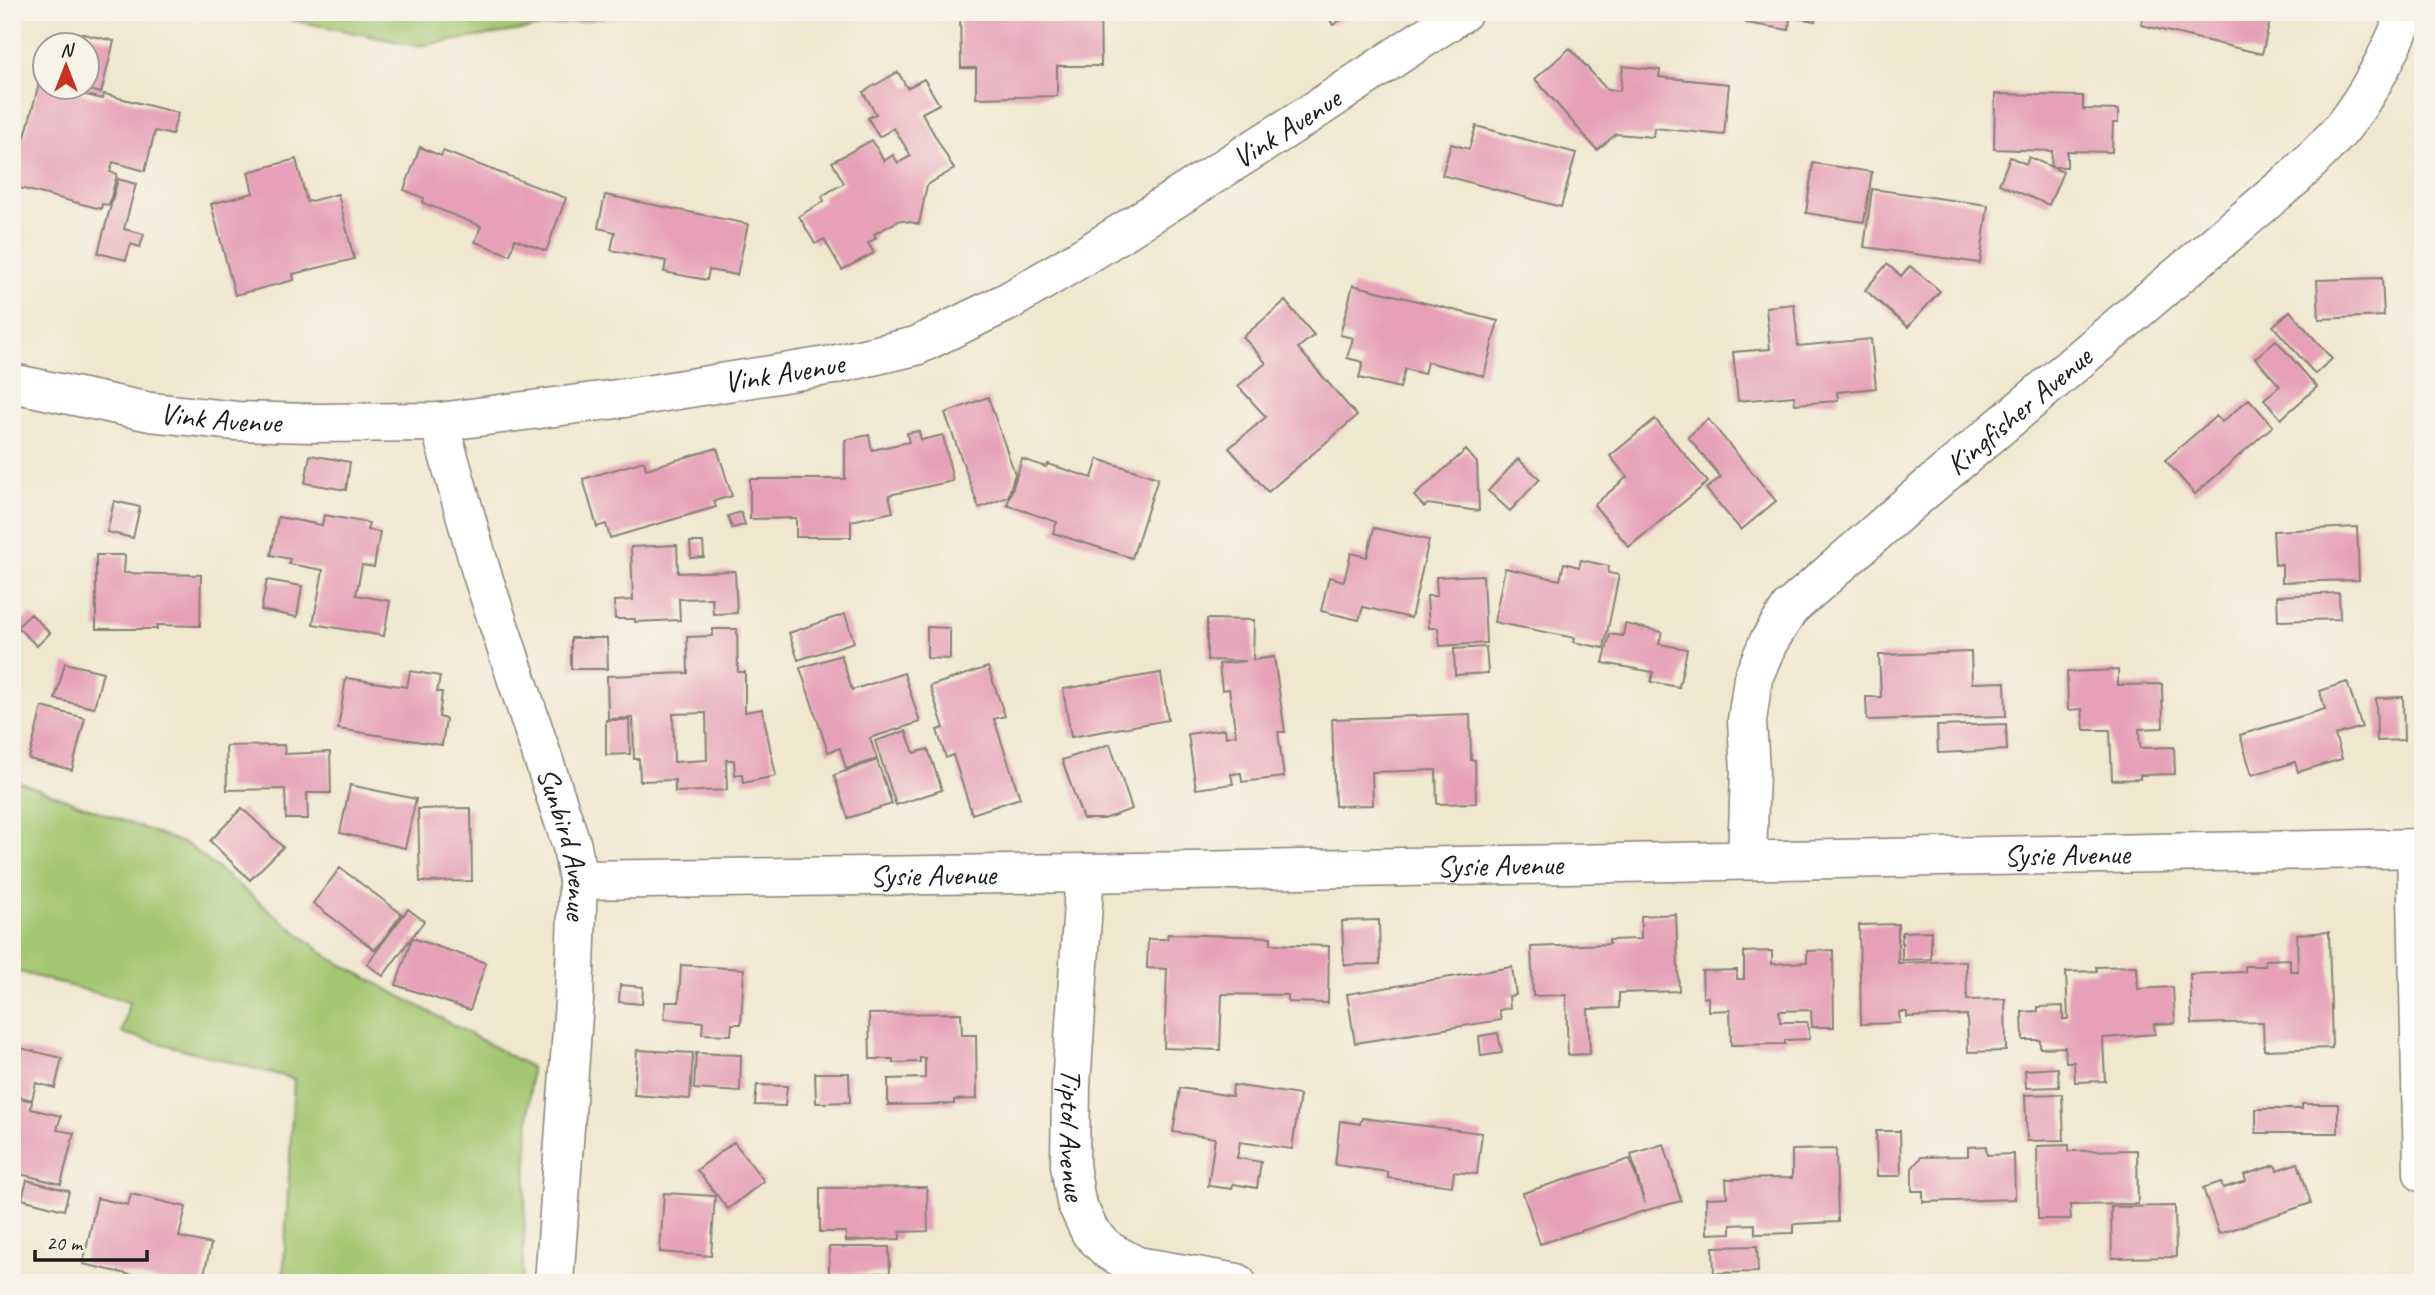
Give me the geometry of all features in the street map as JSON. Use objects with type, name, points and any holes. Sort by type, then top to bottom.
[{"type":"street","name":"Vink Avenue","points":[[12,383],[150,412],[236,421],[439,422],[666,392],[833,365],[916,346],[1009,302],[1091,252],[1311,113],[1463,12]]},
{"type":"street","name":"Kingfisher Avenue","points":[[1747,860],[1750,771],[1748,721],[1753,678],[1768,643],[1790,608],[2296,176],[2341,129],[2366,94],[2387,59],[2407,12]]},
{"type":"street","name":"Sunbird Avenue","points":[[439,422],[481,571],[572,846],[578,880],[574,1001],[554,1283]]},
{"type":"street","name":"Sysie Avenue","points":[[578,880],[2419,848]]},
{"type":"street","points":[[2419,848],[2423,1172]]},
{"type":"street","name":"Tiptol Avenue","points":[[1085,873],[1071,1086],[1070,1165],[1076,1202],[1090,1232],[1108,1251],[1137,1266],[1237,1283]]},
{"type":"green space","points":[[253,12],[639,12],[418,46]]},
{"type":"green space","points":[[12,779],[188,845],[328,957],[531,1067],[522,1283],[283,1283],[294,1079],[122,1033],[129,1002],[12,970]]},
{"type":"building","points":[[960,12],[1100,12],[1101,66],[1057,66],[1057,96],[976,98],[976,68],[961,68]]},
{"type":"building","points":[[1325,12],[1353,12],[1333,25]]},
{"type":"building","points":[[1747,12],[1816,12],[1815,21],[1790,17],[1789,30],[1746,23]]},
{"type":"building","points":[[2144,12],[2272,12],[2262,54],[2141,25]]},
{"type":"building","points":[[102,38],[114,41],[102,89]]},
{"type":"building","points":[[1570,48],[1607,90],[1620,91],[1623,66],[1660,70],[1659,77],[1729,84],[1724,135],[1654,128],[1653,137],[1616,134],[1597,150],[1535,79]]},
{"type":"building","points":[[898,72],[907,88],[924,79],[939,104],[922,113],[954,169],[927,185],[919,224],[900,220],[874,234],[876,238],[868,243],[874,253],[842,270],[824,239],[815,244],[799,216],[824,201],[822,196],[844,183],[832,162],[872,140],[884,161],[893,155],[898,163],[911,156],[894,128],[879,137],[868,118],[876,114],[863,92]]},
{"type":"building","points":[[104,94],[178,113],[172,135],[155,131],[145,171],[113,162],[110,172],[117,174],[109,205],[102,204],[101,209],[12,186],[12,133],[25,137],[34,102],[102,102]]},
{"type":"building","points":[[1995,94],[2083,96],[2083,109],[2118,110],[2118,123],[2113,123],[2112,152],[2067,151],[2067,167],[2051,167],[2052,151],[1994,149]]},
{"type":"building","points":[[1476,126],[1576,153],[1561,207],[1442,175],[1451,144],[1469,149]]},
{"type":"building","points":[[420,147],[441,156],[443,151],[566,198],[546,251],[515,239],[510,255],[475,242],[481,226],[423,203],[424,198],[404,190]]},
{"type":"building","points":[[2010,157],[2026,164],[2029,157],[2063,172],[2049,205],[1999,184]]},
{"type":"building","points":[[296,159],[307,202],[338,194],[354,259],[293,274],[294,280],[235,295],[211,204],[253,193],[248,172]]},
{"type":"building","points":[[1813,163],[1872,172],[1864,222],[1806,213]]},
{"type":"building","points":[[118,179],[136,184],[124,229],[144,234],[140,247],[131,244],[126,260],[98,253]]},
{"type":"building","points":[[1872,189],[1988,205],[1980,263],[1864,247]]},
{"type":"building","points":[[605,195],[748,224],[737,275],[709,270],[707,280],[664,272],[666,261],[611,250],[615,232],[598,228]]},
{"type":"building","points":[[1887,264],[1901,276],[1910,266],[1940,291],[1908,327],[1865,290]]},
{"type":"building","points":[[2382,278],[2384,316],[2319,319],[2317,280]]},
{"type":"building","points":[[1353,285],[1498,321],[1484,376],[1427,362],[1424,374],[1405,369],[1400,388],[1359,378],[1363,362],[1347,358],[1353,338],[1340,335]]},
{"type":"building","points":[[1285,301],[1314,335],[1298,348],[1357,416],[1268,492],[1229,448],[1266,417],[1238,386],[1266,363],[1243,337]]},
{"type":"building","points":[[1794,304],[1798,346],[1871,339],[1876,388],[1837,392],[1838,401],[1795,404],[1794,396],[1738,401],[1733,352],[1770,349],[1766,307]]},
{"type":"building","points":[[2290,311],[2332,359],[2315,374],[2273,326]]},
{"type":"building","points":[[2276,340],[2317,387],[2281,419],[2264,399],[2280,386],[2255,358]]},
{"type":"building","points":[[988,397],[1015,474],[1008,497],[979,508],[945,413]]},
{"type":"building","points":[[2249,399],[2273,426],[2195,494],[2165,460],[2216,416],[2222,422]]},
{"type":"building","points":[[1655,419],[1708,482],[1629,547],[1594,505],[1627,477],[1610,456]]},
{"type":"building","points":[[1708,419],[1776,501],[1741,530],[1706,489],[1721,477],[1688,437]]},
{"type":"building","points":[[919,431],[921,440],[943,435],[953,481],[889,495],[893,512],[851,521],[851,537],[796,537],[796,518],[750,519],[750,479],[845,479],[845,440],[869,435],[872,450],[909,442],[907,433]]},
{"type":"building","points":[[717,448],[732,496],[714,501],[716,507],[610,538],[606,524],[597,527],[583,479],[644,461],[646,469]]},
{"type":"building","points":[[1466,450],[1477,463],[1479,511],[1428,504],[1424,507],[1414,496]]},
{"type":"building","points":[[310,455],[350,462],[346,490],[305,483]]},
{"type":"building","points":[[1022,459],[1092,478],[1098,459],[1158,478],[1132,558],[1053,533],[1057,522],[1007,505]]},
{"type":"building","points":[[1518,459],[1540,479],[1510,511],[1488,491]]},
{"type":"building","points":[[114,501],[140,507],[133,538],[107,532]]},
{"type":"building","points":[[741,512],[745,525],[732,528],[728,516]]},
{"type":"building","points":[[324,515],[369,523],[367,530],[380,532],[374,567],[362,565],[356,595],[390,601],[384,636],[313,624],[323,570],[289,564],[290,559],[271,555],[278,517],[322,525]]},
{"type":"building","points":[[2357,527],[2359,580],[2282,582],[2282,564],[2275,565],[2273,531]]},
{"type":"building","points":[[1374,528],[1429,540],[1411,618],[1363,607],[1359,620],[1321,611],[1329,577],[1344,581],[1351,553],[1367,557]]},
{"type":"building","points":[[690,542],[703,542],[704,557],[691,558]]},
{"type":"building","points":[[677,545],[678,573],[735,571],[737,613],[713,614],[712,598],[679,599],[680,620],[635,622],[635,619],[615,619],[614,601],[633,600],[631,547]]},
{"type":"building","points":[[96,555],[125,555],[124,573],[201,575],[200,626],[157,625],[157,629],[96,629]]},
{"type":"building","points":[[1581,560],[1609,566],[1608,573],[1619,575],[1604,648],[1573,642],[1575,638],[1494,622],[1505,568],[1560,580],[1564,563],[1579,567]]},
{"type":"building","points":[[1483,575],[1486,643],[1440,646],[1438,628],[1429,628],[1427,596],[1437,596],[1436,577]]},
{"type":"building","points":[[267,580],[302,586],[297,617],[261,610]]},
{"type":"building","points":[[2339,593],[2340,619],[2278,621],[2277,596]]},
{"type":"building","points":[[31,614],[50,633],[37,646],[17,627]]},
{"type":"building","points":[[845,614],[854,642],[798,660],[789,633]]},
{"type":"building","points":[[1207,619],[1254,620],[1253,660],[1274,657],[1285,732],[1278,732],[1284,777],[1242,782],[1241,773],[1231,774],[1233,784],[1196,789],[1188,734],[1225,729],[1226,737],[1236,735],[1229,689],[1222,690],[1219,664],[1246,661],[1207,660]]},
{"type":"building","points":[[1625,624],[1662,632],[1659,644],[1687,649],[1679,687],[1651,682],[1653,672],[1603,663],[1610,634],[1623,636]]},
{"type":"building","points":[[927,627],[950,628],[950,659],[927,658]]},
{"type":"building","points":[[713,629],[737,629],[738,672],[745,672],[745,712],[762,709],[776,776],[743,783],[742,774],[735,775],[734,760],[726,760],[727,790],[675,792],[675,780],[640,781],[639,759],[634,759],[633,718],[608,719],[607,676],[688,673],[687,637],[713,636]],"holes":[[[706,713],[707,760],[674,762],[673,714]]]},
{"type":"building","points":[[571,638],[607,638],[608,669],[571,669]]},
{"type":"building","points":[[1486,647],[1488,673],[1455,675],[1454,649]]},
{"type":"building","points":[[1971,652],[1972,683],[2005,682],[2006,716],[1867,720],[1866,697],[1881,697],[1879,655]]},
{"type":"building","points":[[841,655],[852,690],[904,673],[920,722],[870,738],[877,759],[846,769],[840,748],[828,752],[800,668]]},
{"type":"building","points":[[65,663],[103,672],[94,708],[55,699]]},
{"type":"building","points":[[988,667],[1005,716],[994,719],[1020,798],[972,814],[953,755],[946,758],[937,730],[944,728],[930,686]]},
{"type":"building","points":[[2118,670],[2118,685],[2162,684],[2163,728],[2139,729],[2140,748],[2174,747],[2175,774],[2140,775],[2140,779],[2112,780],[2110,730],[2084,730],[2082,709],[2068,710],[2067,672]]},
{"type":"building","points":[[410,671],[440,676],[437,692],[442,692],[439,717],[446,719],[442,745],[338,729],[346,678],[407,687]]},
{"type":"building","points":[[1161,673],[1168,720],[1071,737],[1063,689]]},
{"type":"building","points":[[2347,682],[2362,727],[2335,735],[2342,759],[2298,772],[2295,762],[2252,775],[2240,735],[2325,709],[2320,691]]},
{"type":"building","points":[[2403,697],[2404,740],[2377,741],[2376,698]]},
{"type":"building","points":[[42,707],[85,718],[72,770],[29,759]]},
{"type":"building","points":[[1470,714],[1476,803],[1437,804],[1436,770],[1372,772],[1373,805],[1335,806],[1332,719]]},
{"type":"building","points":[[606,720],[629,720],[630,754],[606,755]]},
{"type":"building","points":[[2006,724],[2007,750],[1938,753],[1937,726]]},
{"type":"building","points":[[906,731],[914,753],[928,749],[942,790],[896,805],[875,741]]},
{"type":"building","points":[[1110,744],[1132,809],[1104,819],[1083,819],[1062,760]]},
{"type":"building","points":[[284,745],[285,754],[330,752],[331,793],[307,793],[308,819],[286,819],[285,789],[227,790],[226,746]]},
{"type":"building","points":[[877,760],[892,804],[848,818],[834,775]]},
{"type":"building","points":[[350,785],[416,799],[405,848],[340,833]]},
{"type":"building","points":[[242,808],[283,847],[250,880],[210,841]]},
{"type":"building","points":[[471,808],[472,881],[420,882],[418,809]]},
{"type":"building","points":[[340,868],[402,914],[375,950],[313,903]]},
{"type":"building","points":[[408,909],[424,921],[383,976],[367,964]]},
{"type":"building","points":[[1676,914],[1679,991],[1619,993],[1619,1008],[1588,1009],[1590,1054],[1568,1055],[1566,995],[1533,996],[1531,947],[1609,944],[1609,940],[1641,939],[1641,916]]},
{"type":"building","points":[[1379,920],[1380,964],[1344,965],[1342,921]]},
{"type":"building","points":[[1898,924],[1898,963],[1966,961],[1967,1000],[2005,999],[2006,1051],[1968,1052],[1967,1015],[1907,1017],[1907,1012],[1899,1012],[1900,1023],[1861,1024],[1859,925]]},
{"type":"building","points":[[1931,931],[1931,959],[1902,960],[1902,932]]},
{"type":"building","points":[[2329,932],[2332,1048],[2264,1050],[2263,1022],[2192,1024],[2190,974],[2245,972],[2245,966],[2265,966],[2265,960],[2290,959],[2290,971],[2298,971],[2297,934]]},
{"type":"building","points":[[1168,934],[1271,937],[1271,944],[1329,946],[1328,1003],[1288,1002],[1288,995],[1222,994],[1220,1050],[1164,1048],[1167,969],[1147,968],[1148,939],[1167,939]]},
{"type":"building","points":[[412,938],[486,963],[470,1010],[396,985]]},
{"type":"building","points":[[1833,950],[1834,1027],[1812,1027],[1811,1010],[1779,1011],[1780,1022],[1807,1022],[1810,1039],[1785,1040],[1785,1044],[1731,1045],[1730,1010],[1708,1011],[1708,997],[1703,998],[1702,971],[1737,970],[1737,979],[1744,979],[1744,952],[1772,951],[1772,964],[1807,962],[1807,951]]},
{"type":"building","points":[[681,965],[744,969],[741,1024],[732,1024],[731,1035],[702,1034],[703,1022],[664,1019],[666,1002],[679,1002]]},
{"type":"building","points":[[2137,966],[2138,989],[2173,987],[2175,1023],[2154,1024],[2155,1034],[2103,1038],[2105,1081],[2075,1082],[2074,1062],[2066,1062],[2065,1047],[2040,1048],[2040,1040],[2023,1040],[2022,1012],[2038,1011],[2038,1007],[2063,1006],[2063,1019],[2068,1019],[2066,972],[2097,971],[2096,967]]},
{"type":"building","points":[[1512,967],[1516,995],[1509,996],[1510,1008],[1499,1010],[1501,1020],[1355,1043],[1347,994]]},
{"type":"building","points":[[620,985],[643,987],[642,1004],[619,1002]]},
{"type":"building","points":[[961,1013],[962,1035],[976,1035],[977,1099],[954,1100],[954,1104],[888,1105],[888,1079],[925,1078],[925,1058],[920,1058],[920,1062],[893,1063],[893,1059],[870,1059],[869,1014]]},
{"type":"building","points":[[1498,1033],[1502,1053],[1481,1056],[1479,1036]]},
{"type":"building","points":[[12,1046],[62,1058],[55,1088],[36,1083],[32,1100],[12,1095]]},
{"type":"building","points":[[637,1050],[693,1053],[690,1099],[634,1095]]},
{"type":"building","points":[[696,1053],[741,1055],[740,1092],[694,1089]]},
{"type":"building","points":[[2058,1068],[2059,1087],[2026,1088],[2025,1070]]},
{"type":"building","points":[[815,1073],[849,1073],[850,1102],[816,1103]]},
{"type":"building","points":[[757,1085],[787,1086],[785,1106],[755,1105]]},
{"type":"building","points":[[1233,1085],[1300,1095],[1292,1149],[1240,1142],[1237,1158],[1261,1162],[1257,1188],[1233,1184],[1232,1189],[1208,1186],[1215,1138],[1173,1132],[1180,1088],[1232,1096]]},
{"type":"building","points":[[2062,1094],[2064,1140],[2027,1141],[2025,1095]]},
{"type":"building","points":[[12,1096],[32,1101],[31,1109],[61,1116],[57,1130],[74,1133],[61,1184],[12,1172]]},
{"type":"building","points":[[2302,1104],[2338,1104],[2338,1133],[2256,1133],[2256,1109],[2302,1109]]},
{"type":"building","points":[[1362,1118],[1482,1133],[1477,1174],[1454,1172],[1452,1186],[1388,1178],[1388,1172],[1335,1165],[1340,1121],[1360,1124]]},
{"type":"building","points":[[1876,1131],[1900,1131],[1901,1176],[1877,1176]]},
{"type":"building","points":[[734,1142],[764,1181],[728,1209],[697,1170]]},
{"type":"building","points":[[1664,1144],[1681,1201],[1540,1244],[1523,1193],[1630,1159],[1645,1204],[1631,1154]]},
{"type":"building","points":[[2069,1145],[2069,1151],[2137,1150],[2138,1204],[2070,1205],[2071,1219],[2038,1219],[2037,1146]]},
{"type":"building","points":[[1986,1146],[1987,1155],[2014,1154],[2015,1199],[1923,1202],[1923,1191],[1912,1191],[1912,1168],[1921,1157],[1968,1156],[1968,1147]]},
{"type":"building","points":[[1836,1149],[1838,1222],[1793,1224],[1793,1233],[1755,1234],[1755,1224],[1731,1225],[1731,1233],[1707,1234],[1706,1198],[1727,1197],[1726,1179],[1792,1178],[1792,1150]]},
{"type":"building","points":[[2298,1163],[2311,1203],[2219,1234],[2203,1188],[2221,1182],[2223,1188],[2246,1181],[2244,1175],[2275,1165],[2277,1170]]},
{"type":"building","points":[[27,1180],[69,1191],[64,1210],[22,1199]]},
{"type":"building","points":[[927,1187],[928,1231],[900,1232],[900,1239],[846,1241],[846,1232],[820,1232],[820,1188]]},
{"type":"building","points":[[664,1193],[715,1196],[711,1256],[660,1252]]},
{"type":"building","points":[[131,1194],[186,1207],[179,1237],[211,1244],[202,1283],[167,1283],[83,1264],[97,1198],[128,1205]]},
{"type":"building","points":[[2175,1206],[2176,1257],[2112,1258],[2111,1207]]},
{"type":"building","points":[[1757,1246],[1758,1272],[1714,1273],[1713,1247]]},
{"type":"building","points":[[829,1247],[889,1247],[890,1273],[829,1274]]}]
